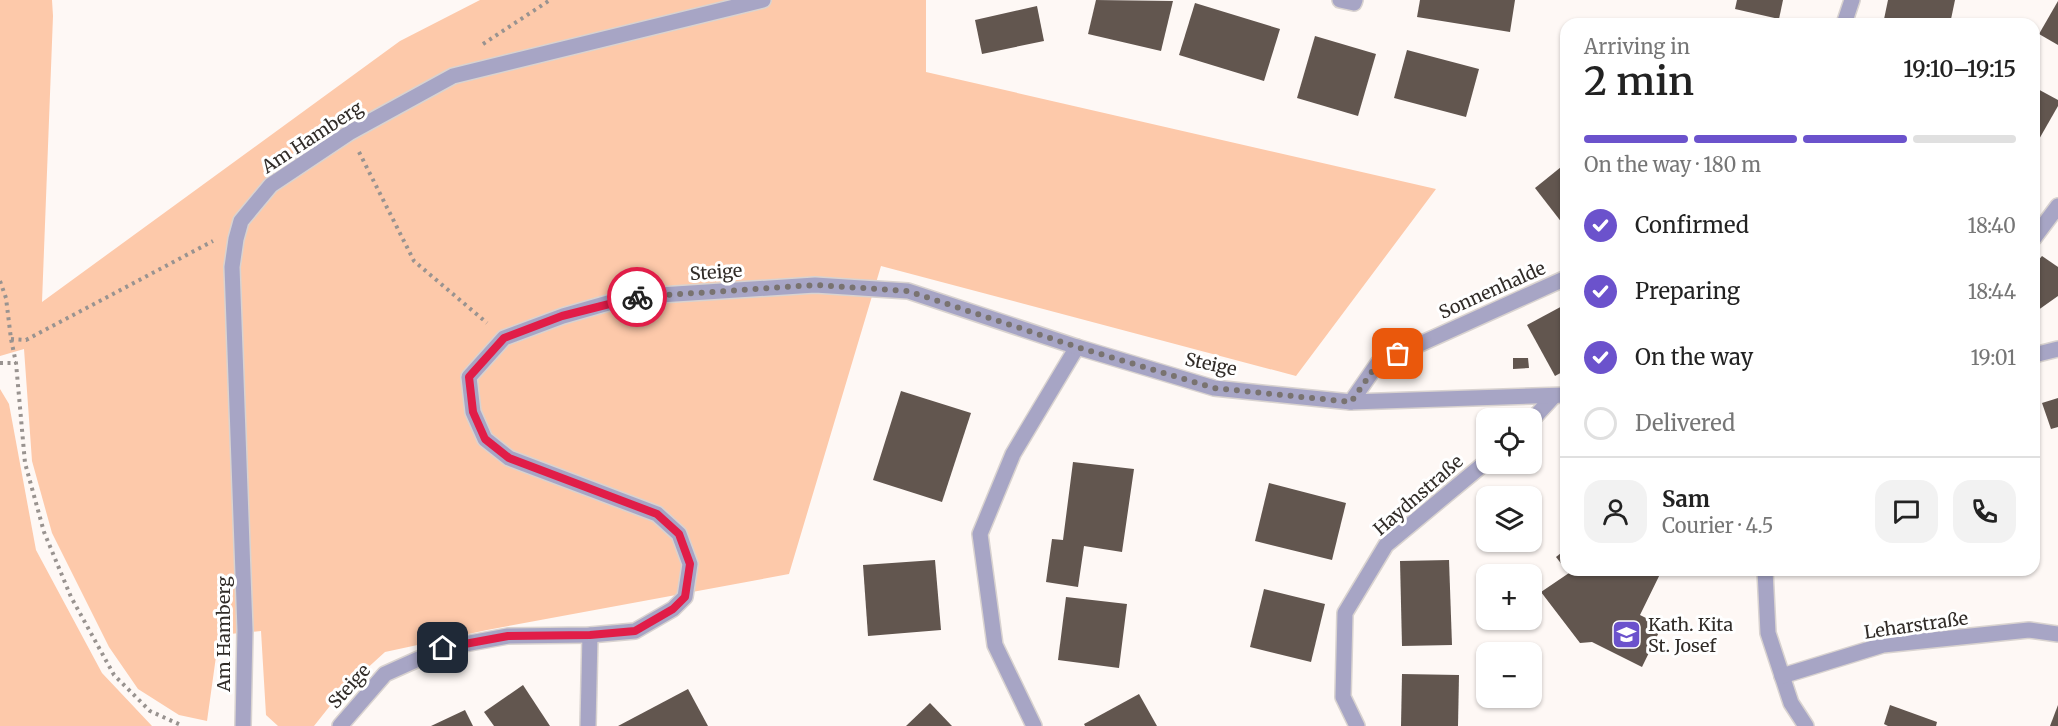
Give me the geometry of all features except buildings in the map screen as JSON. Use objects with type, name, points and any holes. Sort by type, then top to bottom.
[{"type":"street","name":"Am Hamberg","points":[[243,726],[245,630],[232,267],[241,221],[271,185],[349,133],[453,76],[763,0]]},
{"type":"street","points":[[1340,0],[1354,3],[1355,0]]},
{"type":"street","points":[[1846,18],[1852,0]]},
{"type":"street","points":[[2040,230],[2058,206]]},
{"type":"street","name":"Sonnenhalde","points":[[1351,402],[1378,363],[1560,281]]},
{"type":"street","name":"Steige","points":[[340,726],[385,674],[443,648],[508,636],[590,635],[635,631],[673,609],[685,597],[690,564],[679,534],[657,514],[509,458],[485,439],[473,412],[469,377],[504,338],[562,316],[629,297],[815,285],[908,291],[1077,347],[1214,388],[1351,402],[1560,395]]},
{"type":"street","points":[[1034,726],[995,645],[980,534],[1013,454],[1077,347]]},
{"type":"street","points":[[2040,354],[2058,349]]},
{"type":"street","points":[[1542,411],[1560,395]]},
{"type":"street","name":"Haydnstraße","points":[[1357,726],[1342,697],[1345,614],[1386,545],[1476,470]]},
{"type":"street","points":[[1765,576],[1768,633],[1791,703],[1806,726]]},
{"type":"street","name":"Leharstraße","points":[[1782,676],[1883,645],[2029,630],[2058,634]]},
{"type":"street","points":[[588,726],[590,635]]},
{"type":"path","points":[[476,48],[550,0]]},
{"type":"path","points":[[349,133],[414,261],[504,338]]},
{"type":"path","points":[[11,339],[26,340],[219,238],[236,239]]},
{"type":"path","points":[[0,281],[6,298],[16,363],[25,463],[44,532],[71,597],[114,675],[150,711],[183,726]]},
{"type":"path","points":[[0,363],[16,363]]},
{"type":"shaded area","points":[[0,0],[52,0],[42,302],[400,41],[480,0],[926,0],[926,72],[1436,189],[1296,376],[881,266],[789,574],[487,630],[385,652],[341,692],[314,726],[278,726],[266,715],[261,631],[219,635],[207,721],[179,715],[138,689],[109,647],[52,533],[32,461],[24,349],[0,356]]},
{"type":"shaded area","points":[[0,389],[9,404],[36,550],[102,673],[152,726],[0,726]]},
{"type":"way so far","points":[[637,297],[815,285],[908,291],[1077,347],[1214,388],[1351,402],[1378,363],[1398,354]]},
{"type":"place","name":"Kath. Kita St. Josef","points":[[1627,634]]},
{"type":"route","points":[[443,648],[508,636],[590,635],[635,631],[673,609],[685,597],[690,564],[679,534],[657,514],[509,458],[485,439],[473,412],[469,377],[504,338],[562,316],[629,297],[637,297]]}]
